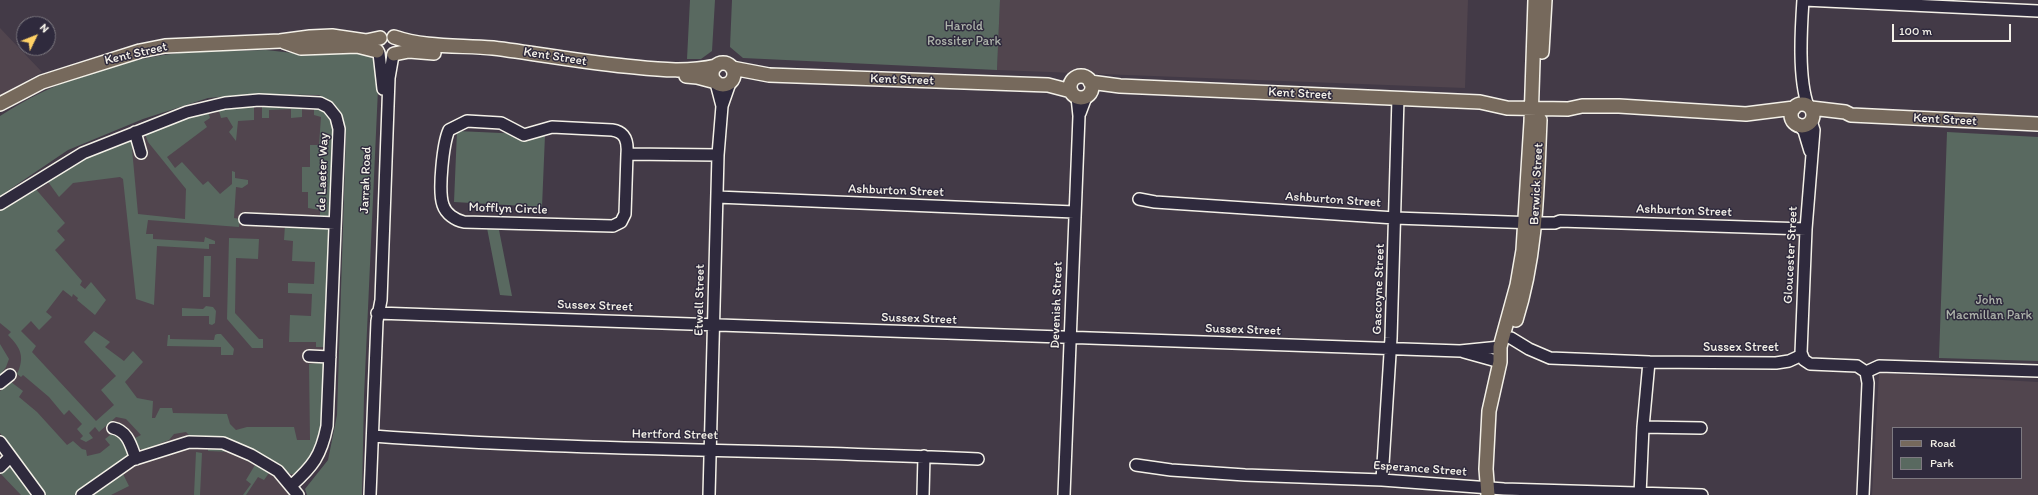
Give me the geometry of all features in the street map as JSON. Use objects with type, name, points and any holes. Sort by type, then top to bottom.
[{"type":"main road","name":"Berwick Street","points":[[1500,362],[1507,350],[1525,291],[1532,220],[1536,104],[1543,0]]},
{"type":"main road","points":[[388,35],[394,37],[398,46],[394,54],[387,57],[378,52],[376,44],[380,38],[388,35]]},
{"type":"main road","name":"Kent Street","points":[[0,104],[42,82],[104,61],[165,46],[280,41],[332,36],[366,41],[380,38]]},
{"type":"main road","name":"Kent Street","points":[[394,37],[423,44],[471,46],[651,69],[684,71],[716,66]]},
{"type":"main road","name":"Kent Street","points":[[280,41],[301,48],[357,46],[378,52]]},
{"type":"main road","name":"Kent Street","points":[[394,54],[409,51],[471,55],[594,69],[697,76],[716,82]]},
{"type":"main road","points":[[724,63],[732,68],[734,76],[731,82],[723,85],[716,82],[713,73],[716,66],[724,63]]},
{"type":"main road","name":"Kent Street","points":[[732,68],[757,74],[1048,85],[1081,90],[1120,86],[1480,102],[1507,108],[1536,104],[1568,110],[1582,106],[1619,106],[1746,114],[1845,112],[1852,115],[2038,124]]},
{"type":"main road","name":"Kent Street","points":[[731,82],[757,74]]},
{"type":"main road","name":"Berwick Street","points":[[1488,491],[1487,426],[1500,362],[1500,347],[1532,220]]},
{"type":"street","points":[[1803,0],[2038,11]]},
{"type":"street","name":"Gloucester Street","points":[[1802,355],[1806,229],[1814,130],[1803,114],[1803,0]]},
{"type":"street","name":"Jarrah Road","points":[[378,52],[382,74],[383,112],[375,300],[378,310]]},
{"type":"street","name":"Jarrah Road","points":[[370,495],[378,310],[381,300],[389,78],[394,54]]},
{"type":"street","name":"Etwell Street","points":[[716,82],[722,106]]},
{"type":"street","name":"Etwell Street","points":[[709,495],[718,155],[722,106],[731,82]]},
{"type":"street","name":"Devenish Street","points":[[1064,495],[1074,212],[1081,90]]},
{"type":"street","name":"Gascoyne Street","points":[[1382,480],[1390,349],[1398,98]]},
{"type":"street","name":"de Laeter Way","points":[[0,204],[83,153],[187,112],[225,103],[266,100],[320,103],[328,107],[336,117],[339,129],[327,426],[324,440],[310,469],[291,486]]},
{"type":"street","name":"Mofflyn Circle","points":[[467,121],[501,123],[524,135],[552,127],[618,131],[625,137],[628,146],[627,154],[625,214],[621,222],[613,226],[464,222],[449,215],[443,205],[443,149],[445,140],[449,130],[467,121]]},
{"type":"street","points":[[135,132],[141,153]]},
{"type":"street","points":[[627,154],[718,155]]},
{"type":"street","name":"Ashburton Street","points":[[717,197],[1074,212]]},
{"type":"street","name":"Ashburton Street","points":[[1139,199],[1155,202],[1395,218],[1532,220],[1554,217],[1560,221],[1806,229]]},
{"type":"street","points":[[245,219],[335,223]]},
{"type":"street","name":"Sussex Street","points":[[378,310],[714,324],[796,329],[1390,349],[1460,351],[1500,347]]},
{"type":"street","name":"Sussex Street","points":[[1511,338],[1529,349],[1550,358],[1649,362],[1776,363],[1789,361],[1802,355]]},
{"type":"street","name":"Sussex Street","points":[[1460,351],[1500,362]]},
{"type":"street","points":[[1802,355],[1806,362],[1810,364],[1857,366],[1866,372],[1868,383],[1863,495]]},
{"type":"street","points":[[309,356],[330,357]]},
{"type":"street","points":[[1640,494],[1643,427],[1649,362]]},
{"type":"street","points":[[1866,372],[1879,366],[2038,371]]},
{"type":"street","points":[[0,383],[10,375]]},
{"type":"street","points":[[1643,427],[1701,428]]},
{"type":"street","points":[[113,428],[120,429],[126,434],[136,459]]},
{"type":"street","name":"Hertford Street","points":[[372,436],[617,448],[711,449],[978,459]]},
{"type":"street","points":[[82,495],[94,491],[136,459],[189,442],[223,443],[251,455],[278,471],[298,495]]},
{"type":"street","points":[[0,466],[4,451]]},
{"type":"street","points":[[4,451],[38,495]]},
{"type":"street","points":[[923,495],[924,456]]},
{"type":"street","name":"Esperance Street","points":[[1136,465],[1171,470],[1245,475],[1382,480],[1488,491],[1702,495]]},
{"type":"shaded area","points":[[1000,0],[1468,0],[1465,88],[997,70]]},
{"type":"shaded area","points":[[0,28],[16,45],[16,56],[27,56],[42,72],[0,96]]},
{"type":"shaded area","points":[[259,108],[317,110],[331,129],[320,425],[305,464],[282,484],[290,495],[0,495],[0,213],[86,160],[189,119],[226,110]]},
{"type":"shaded area","points":[[1879,373],[2038,382],[2038,495],[1872,495]]},
{"type":"green space","points":[[690,0],[715,0],[712,51],[701,59],[687,59]]},
{"type":"green space","name":"Harold Rossiter Park","points":[[732,0],[1000,0],[997,70],[743,58],[730,47]]},
{"type":"green space","points":[[266,50],[302,54],[354,52],[365,54],[372,58],[379,67],[364,396],[362,495],[307,495],[305,489],[328,460],[337,415],[346,133],[334,104],[319,95],[253,94],[208,98],[143,119],[68,150],[0,196],[0,116],[21,103],[89,73],[138,60],[187,52]]},
{"type":"green space","points":[[302,104],[302,117],[291,118],[291,109],[269,110],[269,118],[262,118],[262,105]]},
{"type":"green space","points":[[314,105],[323,109],[332,119],[332,217],[320,217],[320,210],[308,208],[308,192],[302,192],[302,167],[310,167],[310,145],[319,145],[321,117],[314,115]]},
{"type":"green space","points":[[254,106],[254,120],[238,121],[236,141],[229,132],[233,127],[227,117],[221,118],[219,111],[227,108]]},
{"type":"green space","points":[[208,111],[210,118],[204,122],[207,127],[167,157],[175,168],[182,162],[203,185],[208,181],[220,194],[232,184],[232,171],[235,172],[235,178],[248,180],[248,184],[242,188],[236,187],[234,218],[240,219],[239,227],[148,220],[146,234],[153,234],[153,239],[204,242],[205,237],[215,241],[215,244],[209,244],[209,249],[157,246],[154,305],[136,299],[123,179],[120,177],[73,183],[59,197],[46,179],[81,158],[131,138],[138,214],[185,219],[186,189],[148,142],[145,134],[185,117]]},
{"type":"green space","points":[[457,131],[545,135],[542,207],[454,202]]},
{"type":"green space","name":"John Macmillan Park","points":[[1947,132],[2038,137],[2038,361],[1939,358]]},
{"type":"green space","points":[[34,187],[65,223],[57,231],[65,240],[55,250],[82,281],[80,285],[85,289],[91,282],[106,300],[95,315],[77,300],[78,298],[73,294],[72,297],[63,290],[46,312],[52,317],[39,330],[31,321],[21,331],[36,346],[32,352],[96,421],[114,405],[101,390],[116,376],[84,342],[94,331],[110,342],[105,347],[124,361],[133,351],[143,362],[125,382],[137,398],[153,401],[152,418],[155,418],[160,408],[172,408],[173,413],[227,414],[230,424],[236,430],[247,427],[294,427],[297,440],[310,440],[309,364],[325,362],[322,432],[311,461],[296,475],[287,473],[279,465],[255,450],[230,439],[191,437],[186,432],[174,434],[169,440],[143,450],[139,448],[135,438],[141,435],[126,419],[116,417],[99,432],[95,427],[89,433],[93,438],[86,442],[80,439],[83,436],[77,429],[82,424],[69,410],[64,415],[49,397],[23,375],[21,377],[17,374],[21,363],[19,349],[8,335],[11,332],[0,323],[0,210]]},
{"type":"green space","points":[[285,225],[329,227],[324,347],[316,347],[316,342],[289,342],[290,315],[311,316],[312,294],[288,293],[288,283],[314,284],[315,262],[292,261],[293,241],[284,240]]},
{"type":"green space","points":[[487,228],[499,230],[512,296],[500,295]]},
{"type":"green space","points":[[229,238],[259,239],[258,259],[236,258],[235,313],[259,339],[263,339],[263,348],[252,348],[227,319]]},
{"type":"green space","points":[[204,256],[211,256],[210,297],[203,297]]},
{"type":"green space","points":[[206,306],[213,307],[216,311],[215,323],[212,325],[209,324],[209,316],[182,316],[182,308],[203,309]]},
{"type":"green space","points":[[221,334],[234,349],[233,355],[221,355],[221,347],[167,346],[168,335],[170,335],[170,339],[214,340],[215,335]]},
{"type":"green space","points":[[0,344],[9,359],[6,367],[0,375]]},
{"type":"green space","points":[[11,382],[23,391],[19,397],[37,412],[67,445],[73,441],[82,449],[86,450],[87,456],[100,453],[110,445],[105,439],[114,432],[122,438],[130,455],[74,495],[44,495],[0,433],[0,391]]},
{"type":"green space","points":[[208,446],[229,448],[267,468],[269,473],[264,480],[258,477],[246,495],[243,495],[251,484],[246,480],[255,465],[230,452],[208,451]]},
{"type":"green space","points":[[196,452],[202,453],[200,495],[194,495]]},
{"type":"green space","points":[[5,467],[11,468],[33,495],[21,495],[0,473]]},
{"type":"green space","points":[[123,474],[129,486],[111,495],[94,495]]}]
